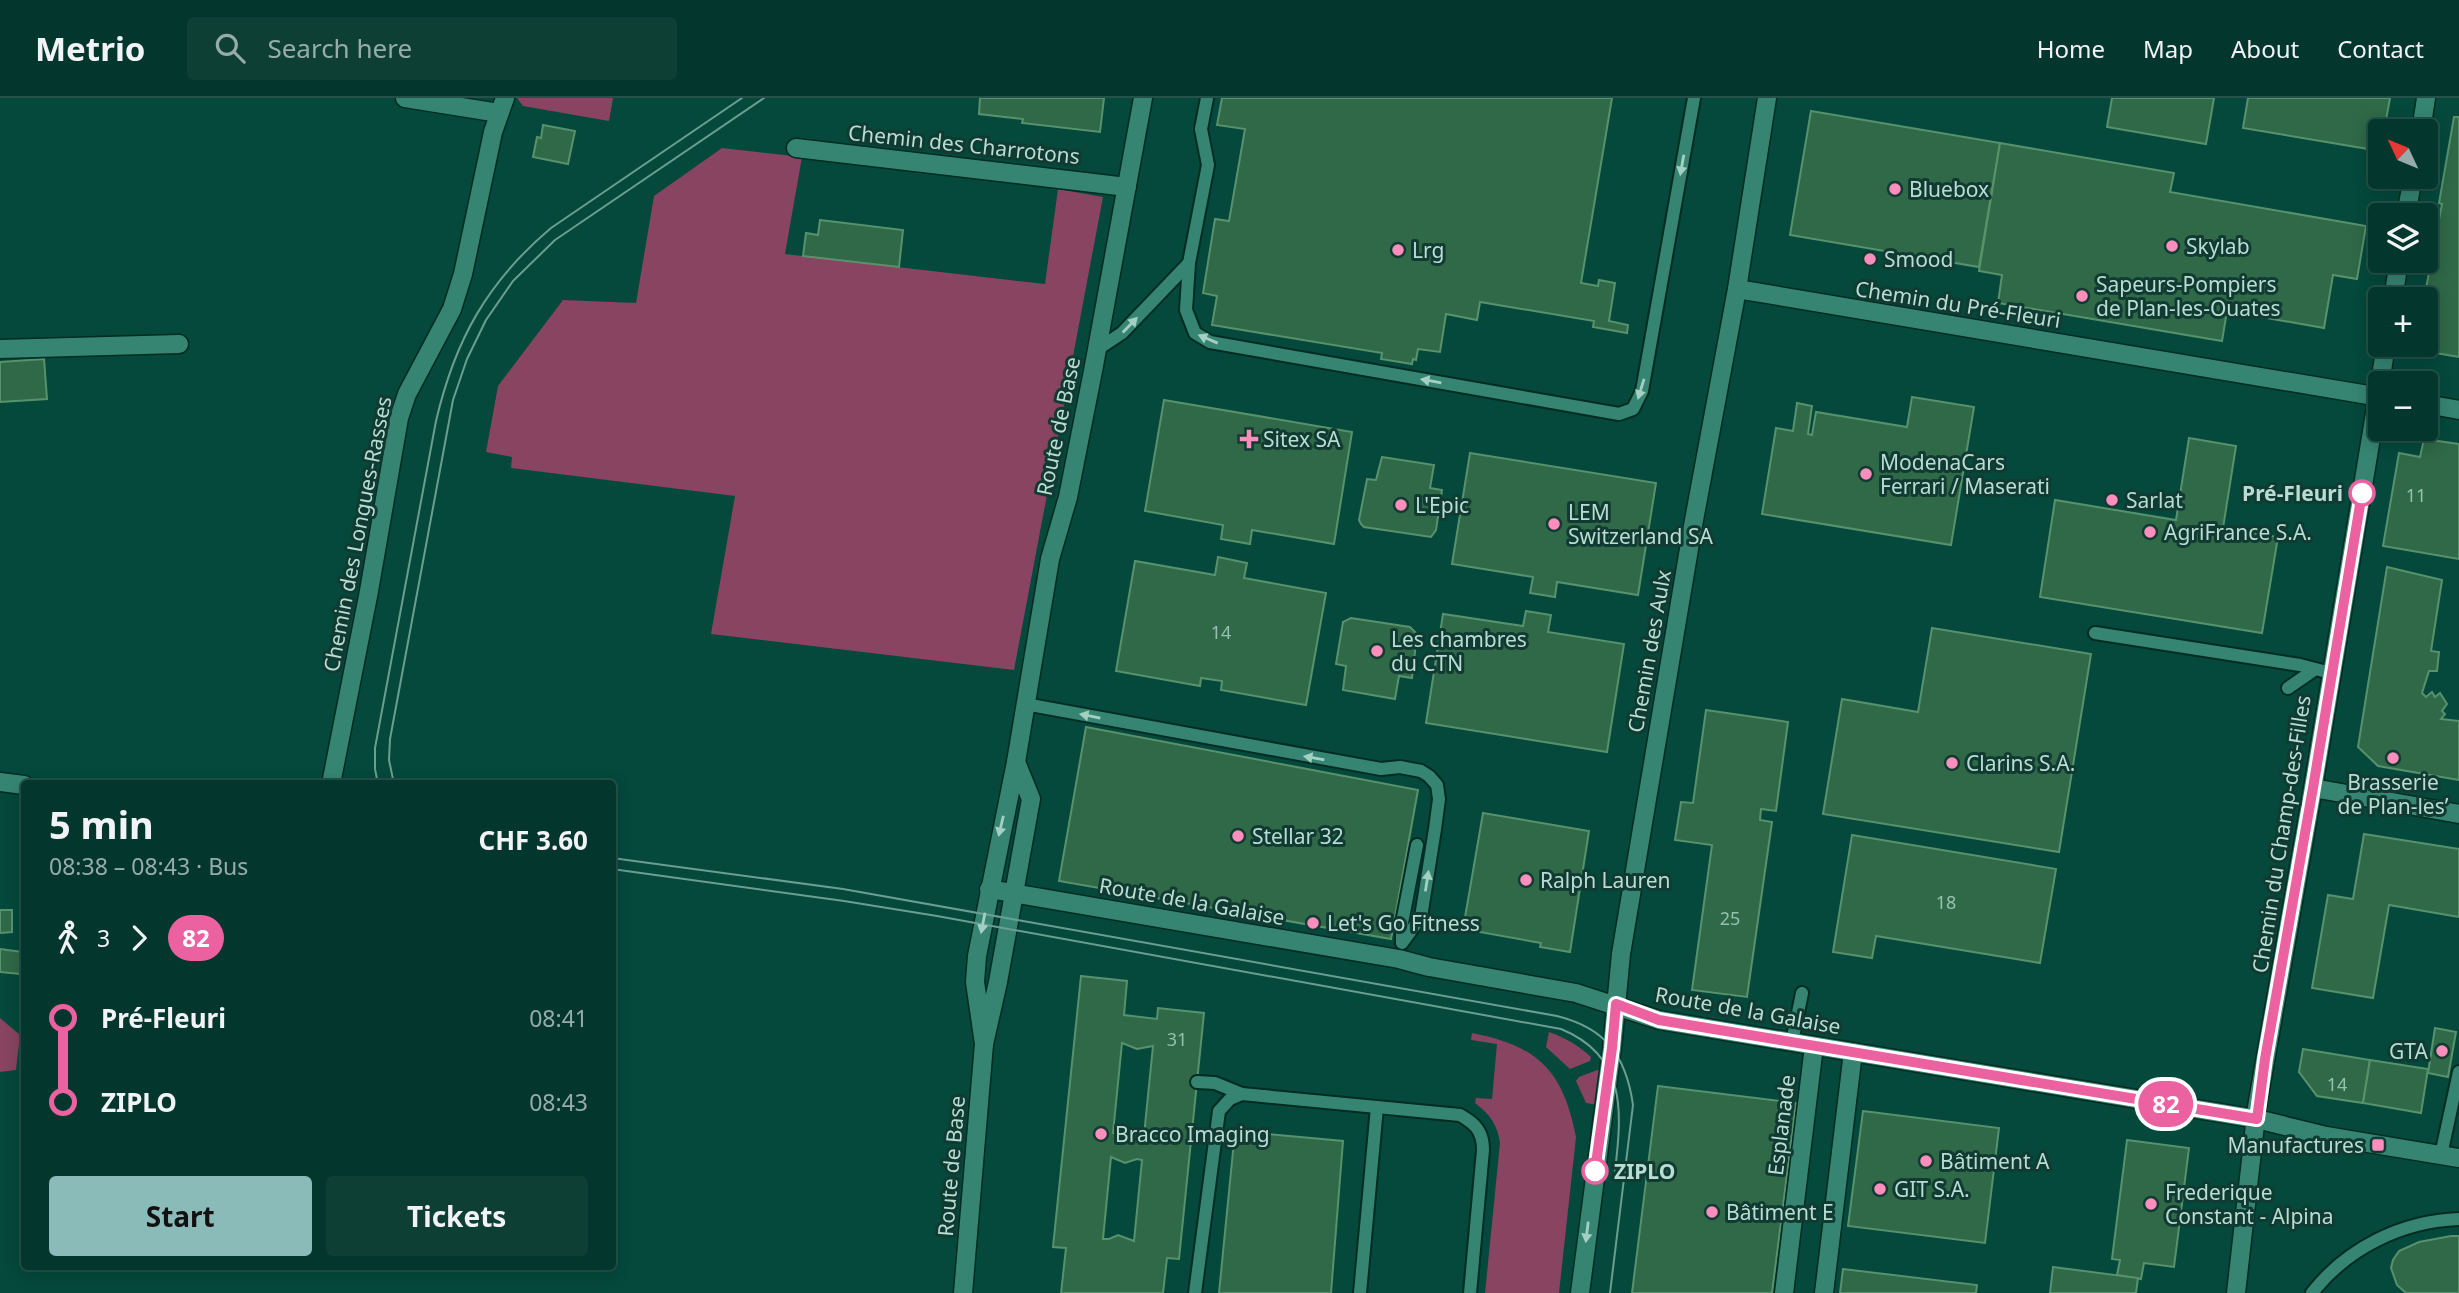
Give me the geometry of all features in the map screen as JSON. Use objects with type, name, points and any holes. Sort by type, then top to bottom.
[{"type":"street","points":[[405,98],[502,106]]},
{"type":"street","name":"Route de Base","points":[[984,1044],[975,982],[977,956],[1016,762],[1050,559],[1068,497],[1098,349],[1143,98]]},
{"type":"street","name":"Chemin des Aulx","points":[[1580,1293],[1619,967],[1643,815],[1737,289],[1767,98]]},
{"type":"street","points":[[2423,119],[2426,98]]},
{"type":"street","name":"Chemin des Longues-Rasses","points":[[332,780],[399,418],[407,394],[452,309],[463,274],[493,132],[502,106]]},
{"type":"street","name":"Chemin des Charrotons","points":[[796,148],[1127,187]]},
{"type":"street","name":"Chemin du Pré-Fleuri","points":[[1737,289],[2368,388]]},
{"type":"street","points":[[0,349],[179,344]]},
{"type":"street","points":[[2438,406],[2459,410]]},
{"type":"street","name":"Chemin du Champ-des-Filles","points":[[2236,1293],[2265,1059],[2313,788],[2322,671],[2369,441]]},
{"type":"street","name":"Route de Base","points":[[963,1293],[984,1044],[1031,799],[1016,762]]},
{"type":"street","points":[[0,782],[21,785]]},
{"type":"street","points":[[2313,788],[2459,814]]},
{"type":"street","name":"Route de la Galaise","points":[[989,889],[1400,951],[1429,967],[1576,993],[1659,1020],[2257,1119],[2326,1136],[2450,1157]]},
{"type":"street","name":"Esplanade","points":[[1784,1293],[1814,1045]]},
{"type":"street","points":[[1824,1293],[1853,1052]]},
{"type":"lane","points":[[1206,98],[1201,129],[1208,165],[1189,263],[1186,310],[1195,333],[1210,342],[1619,414],[1633,409],[1642,391],[1694,98]]},
{"type":"lane","points":[[1098,349],[1122,333],[1189,263]]},
{"type":"lane","points":[[2095,633],[2300,665],[2322,671]]},
{"type":"lane","points":[[2288,688],[2322,671]]},
{"type":"lane","points":[[1025,704],[1381,769],[1400,767],[1420,771],[1429,776],[1437,785],[1438,799],[1421,917],[1400,951]]},
{"type":"lane","points":[[1400,951],[1402,923],[1417,845]]},
{"type":"lane","points":[[1792,1042],[1802,993]]},
{"type":"lane","points":[[2450,1157],[2459,1072]]},
{"type":"lane","points":[[1197,1082],[1215,1083],[1242,1094],[1461,1115],[1472,1122],[1483,1139],[1483,1150],[1469,1293]]},
{"type":"lane","points":[[1195,1293],[1219,1111],[1230,1099],[1242,1094]]},
{"type":"lane","points":[[1360,1293],[1377,1107]]},
{"type":"lane","points":[[2312,1293],[2339,1265],[2380,1238],[2424,1223],[2459,1219]]},
{"type":"shaded area","points":[[517,98],[613,98],[609,121],[523,106]]},
{"type":"shaded area","points":[[722,148],[802,157],[785,254],[1045,284],[1058,189],[1103,197],[1014,670],[711,634],[735,496],[511,468],[512,457],[486,452],[498,386],[563,300],[636,303],[654,196]]},
{"type":"shaded area","points":[[0,1018],[20,1035],[16,1070],[0,1072]]},
{"type":"shaded area","points":[[1549,1032],[1576,1045],[1591,1057],[1590,1061],[1570,1069],[1546,1047]]},
{"type":"shaded area","points":[[1472,1033],[1514,1045],[1544,1065],[1564,1094],[1571,1114],[1576,1137],[1559,1293],[1485,1293],[1500,1143],[1492,1121],[1475,1103],[1476,1098],[1492,1099],[1497,1044],[1471,1040]]},
{"type":"shaded area","points":[[1600,1069],[1598,1105],[1586,1103],[1576,1081],[1579,1077]]},
{"type":"building","points":[[980,98],[1104,98],[1100,132],[1022,123],[1023,119],[979,114]]},
{"type":"building","name":"Lrg","points":[[1222,98],[1612,98],[1581,283],[1598,286],[1599,280],[1615,283],[1609,321],[1628,325],[1627,333],[1593,327],[1594,321],[1480,302],[1477,320],[1446,314],[1440,352],[1418,349],[1416,360],[1413,359],[1412,364],[1381,359],[1382,353],[1212,325],[1217,296],[1203,293],[1215,219],[1229,221],[1245,129],[1217,125]]},
{"type":"building","points":[[2112,98],[2214,98],[2206,144],[2107,127]]},
{"type":"building","points":[[2248,98],[2390,98],[2386,119],[2368,119],[2368,149],[2243,128]]},
{"type":"building","name":"Bluebox","points":[[1811,111],[2000,143],[1979,267],[1790,235]]},
{"type":"building","points":[[2454,117],[2459,117],[2459,357],[2438,353],[2438,287],[2426,287],[2429,273],[2438,273],[2438,225],[2442,204],[2439,203]]},
{"type":"building","points":[[543,125],[575,131],[568,164],[533,157],[537,137],[541,138]]},
{"type":"building","name":"Skylab","points":[[2000,143],[2174,173],[2170,192],[2366,226],[2357,279],[2333,275],[2324,328],[2227,311],[2222,341],[1998,303],[2002,275],[1979,271]]},
{"type":"building","points":[[820,220],[903,230],[899,267],[803,256],[806,233],[818,235]]},
{"type":"building","points":[[44,359],[47,399],[0,402],[0,362]]},
{"type":"building","name":"ModenaCars Ferrari / Maserati","points":[[1912,397],[1974,407],[1951,545],[1762,514],[1776,428],[1793,431],[1797,403],[1812,406],[1808,434],[1812,435],[1816,412],[1907,427]]},
{"type":"building","points":[[1164,400],[1352,432],[1334,544],[1252,530],[1250,544],[1221,539],[1223,525],[1145,511]]},
{"type":"building","name":"AgriFrance S.A.","points":[[2189,438],[2236,446],[2223,528],[2278,537],[2262,633],[2040,597],[2055,500],[2176,520]]},
{"type":"building","points":[[2424,441],[2459,444],[2459,559],[2383,546],[2399,453],[2420,457]]},
{"type":"building","name":"LEM Switzerland SA","points":[[1470,453],[1656,483],[1638,595],[1557,582],[1555,597],[1530,593],[1533,577],[1452,564]]},
{"type":"building","name":"L'Epic","points":[[1382,457],[1434,465],[1430,488],[1442,490],[1436,530],[1431,537],[1364,527],[1361,524],[1359,520],[1367,479],[1376,480]]},
{"type":"building","points":[[1218,557],[1247,563],[1244,578],[1326,593],[1306,705],[1221,690],[1222,681],[1201,678],[1200,686],[1116,671],[1135,561],[1215,575]]},
{"type":"building","points":[[2387,567],[2442,580],[2431,651],[2439,652],[2437,671],[2429,671],[2422,693],[2426,697],[2432,692],[2435,697],[2440,693],[2447,704],[2441,719],[2459,721],[2459,780],[2378,766],[2358,747]]},
{"type":"building","points":[[1526,611],[1551,615],[1548,632],[1624,644],[1607,752],[1426,723],[1443,614],[1523,626]]},
{"type":"building","name":"Les chambres du CTN","points":[[1351,618],[1410,627],[1417,634],[1412,678],[1399,676],[1395,699],[1343,690],[1346,666],[1336,664],[1343,622]]},
{"type":"building","name":"Clarins S.A.","points":[[1932,628],[2091,654],[2059,852],[1823,814],[1842,699],[1918,712]]},
{"type":"building","points":[[1706,710],[1788,722],[1776,811],[1761,809],[1760,820],[1772,822],[1747,997],[1692,990],[1712,845],[1675,840],[1681,802],[1693,803]]},
{"type":"building","name":"Stellar 32","points":[[1086,727],[1418,790],[1391,939],[1059,881]]},
{"type":"building","name":"Ralph Lauren","points":[[1483,813],[1589,831],[1570,952],[1540,947],[1541,943],[1463,929]]},
{"type":"building","points":[[2364,834],[2459,849],[2459,917],[2389,905],[2373,998],[2312,988],[2328,895],[2353,899]]},
{"type":"building","points":[[1852,835],[2056,869],[2040,963],[1876,936],[1872,958],[1833,952]]},
{"type":"building","points":[[0,910],[12,910],[12,932],[0,933]]},
{"type":"building","points":[[0,949],[21,952],[20,974],[0,972]]},
{"type":"building","name":"Bracco Imaging","points":[[1081,976],[1127,981],[1124,1015],[1157,1019],[1158,1008],[1204,1013],[1179,1259],[1167,1258],[1163,1293],[1061,1293],[1066,1248],[1053,1247]],"holes":[[[1122,1043],[1137,1049],[1153,1046],[1144,1135],[1128,1129],[1113,1133]],[[1111,1157],[1125,1163],[1142,1160],[1134,1241],[1118,1235],[1103,1239]]]},
{"type":"building","name":"GTA","points":[[2435,1028],[2456,1032],[2448,1077],[2428,1073]]},
{"type":"building","points":[[2303,1049],[2370,1060],[2363,1103],[2317,1096],[2299,1072]]},
{"type":"building","points":[[2370,1060],[2428,1069],[2421,1113],[2363,1103]]},
{"type":"building","name":"Bâtiment E","points":[[1658,1086],[1796,1103],[1772,1293],[1632,1293]]},
{"type":"building","name":"Bâtiment A","points":[[1863,1111],[1999,1128],[1985,1243],[1848,1226]]},
{"type":"building","points":[[1235,1131],[1343,1141],[1331,1293],[1219,1293]]},
{"type":"building","name":"Frederique Constant - Alpina","points":[[2127,1140],[2189,1148],[2174,1267],[2144,1263],[2141,1279],[2117,1275],[2120,1260],[2112,1259]]},
{"type":"building","points":[[2459,1236],[2459,1293],[2406,1293],[2397,1285],[2391,1268],[2399,1251],[2419,1242]]},
{"type":"building","points":[[2053,1267],[2138,1278],[2136,1293],[2050,1293]]},
{"type":"building","points":[[1843,1269],[1977,1285],[1976,1293],[1840,1293]]},
{"type":"tram line","points":[[377,780],[375,748],[436,421],[453,364],[477,314],[491,291],[509,270],[528,248],[551,228],[742,98]]},
{"type":"tram line","points":[[393,780],[389,760],[390,739],[453,400],[467,359],[486,320],[513,281],[555,240],[764,98]]},
{"type":"tram line","points":[[616,859],[843,889],[1574,1021],[1601,1037],[1619,1058],[1633,1105],[1610,1293]]},
{"type":"tram line","points":[[616,870],[937,916],[1561,1029],[1583,1040],[1598,1054],[1609,1070],[1618,1107],[1615,1171]]},
{"type":"bus line","name":"82","points":[[1595,1171],[1616,1004],[1659,1020],[2257,1119],[2362,493]]},
{"type":"place","name":"Bluebox","points":[[1895,189]]},
{"type":"place","name":"Skylab","points":[[2172,246]]},
{"type":"place","name":"Lrg","points":[[1398,250]]},
{"type":"place","name":"Smood","points":[[1870,259]]},
{"type":"place","name":"Sapeurs-Pompiers de Plan-les-Ouates","points":[[2082,296]]},
{"type":"place","name":"Sitex SA","points":[[1249,439]]},
{"type":"place","name":"ModenaCars Ferrari / Maserati","points":[[1866,474]]},
{"type":"place","name":"Pré-Fleuri","points":[[2362,493]]},
{"type":"place","name":"Sarlat","points":[[2112,500]]},
{"type":"place","name":"L'Epic","points":[[1401,505]]},
{"type":"place","name":"LEM Switzerland SA","points":[[1554,524]]},
{"type":"place","name":"AgriFrance S.A.","points":[[2150,532]]},
{"type":"place","name":"Les chambres du CTN","points":[[1377,651]]},
{"type":"place","name":"Brasserie de Plan-les’","points":[[2393,758]]},
{"type":"place","name":"Clarins S.A.","points":[[1952,763]]},
{"type":"place","name":"Stellar 32","points":[[1238,836]]},
{"type":"place","name":"Ralph Lauren","points":[[1526,880]]},
{"type":"place","name":"Let's Go Fitness","points":[[1313,923]]},
{"type":"place","name":"GTA","points":[[2442,1051]]},
{"type":"place","name":"Bracco Imaging","points":[[1101,1134]]},
{"type":"place","name":"Manufactures","points":[[2378,1145]]},
{"type":"place","name":"Bâtiment A","points":[[1926,1161]]},
{"type":"place","name":"ZIPLO","points":[[1595,1171]]},
{"type":"place","name":"GIT S.A.","points":[[1880,1189]]},
{"type":"place","name":"Frederique Constant - Alpina","points":[[2151,1204]]},
{"type":"place","name":"Bâtiment E","points":[[1712,1212]]}]
